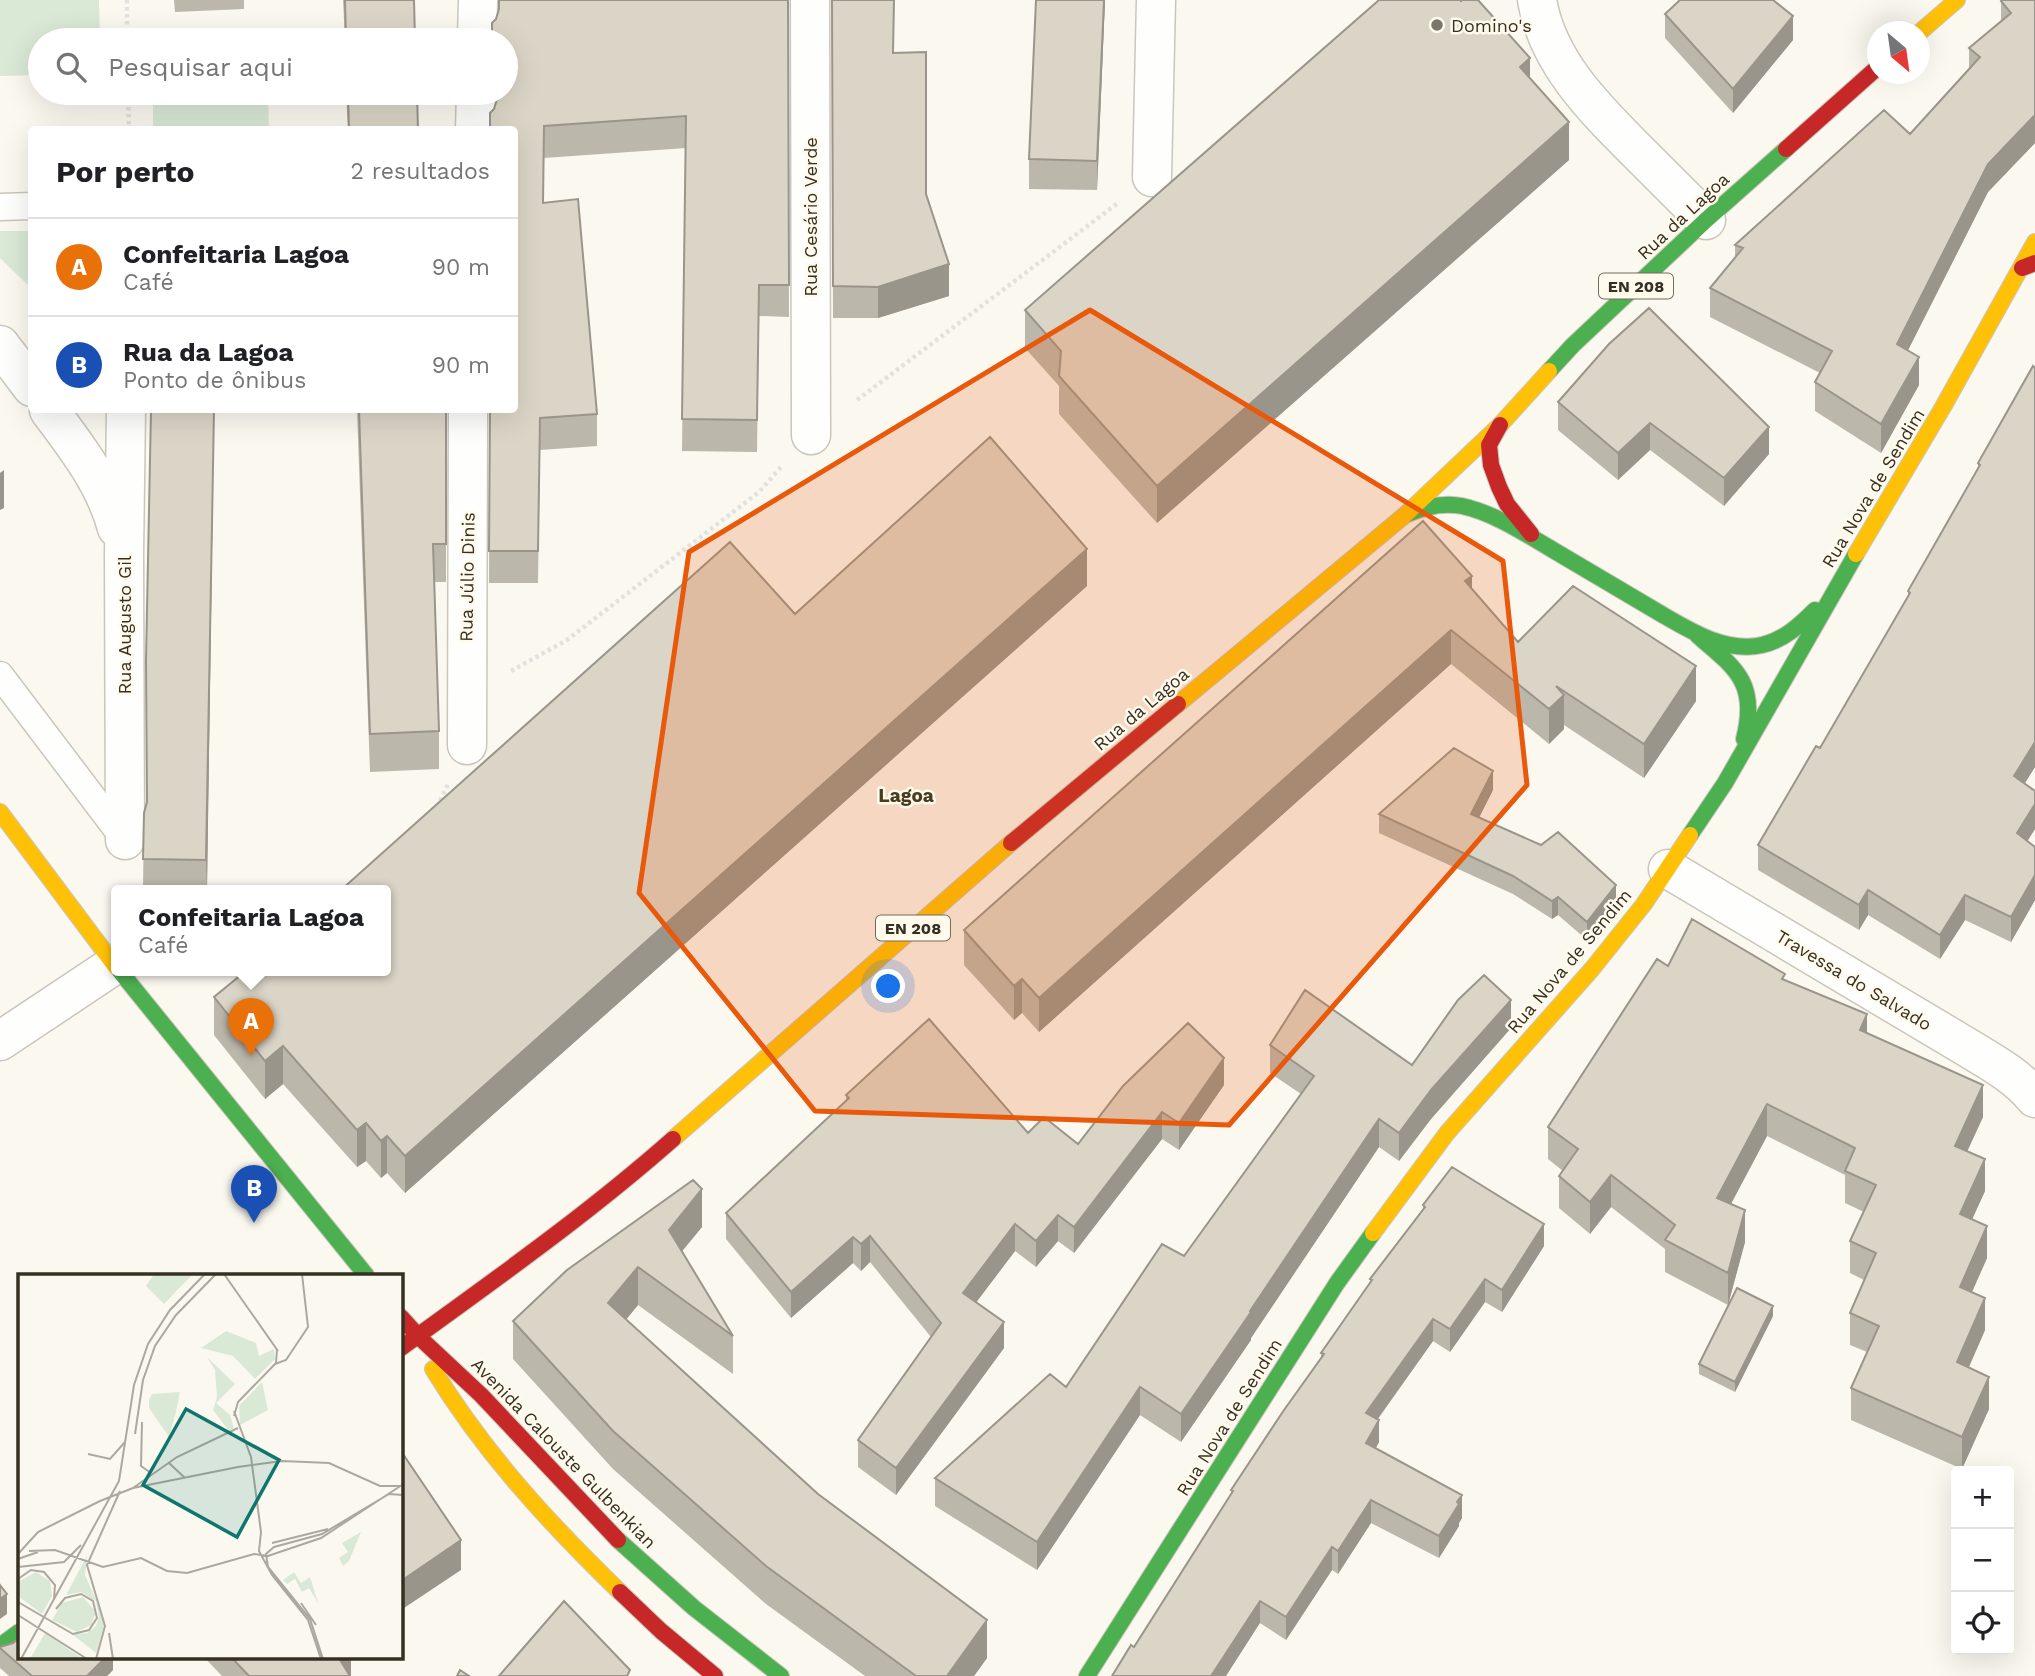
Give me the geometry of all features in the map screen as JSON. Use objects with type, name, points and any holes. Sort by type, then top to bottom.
[{"type":"main road","points":[[1930,23],[1957,0]]},
{"type":"main road","name":"Rua da Lagoa","points":[[402,1347],[626,1180],[975,874],[1405,515],[1500,425],[1573,345],[1706,220],[1867,77]]},
{"type":"main road","name":"Rua Nova de Sendim","points":[[1087,1676],[1337,1283],[1447,1133],[1592,969],[1644,904],[1725,783],[1857,552],[2029,265],[2035,242]]},
{"type":"main road","points":[[1500,425],[1489,446],[1495,480],[1503,501],[1538,541]]},
{"type":"main road","points":[[1405,515],[1434,504],[1463,506],[1538,541],[1698,635],[1742,646],[1777,642],[1799,627],[1818,607],[1857,552]]},
{"type":"main road","points":[[1698,635],[1743,680],[1751,706],[1750,721],[1725,783]]},
{"type":"main road","points":[[0,812],[111,959]]},
{"type":"main road","points":[[124,976],[365,1274]]},
{"type":"main road","name":"Avenida Calouste Gulbenkian","points":[[402,1318],[416,1336],[452,1401],[530,1500],[631,1604],[715,1676]]},
{"type":"main road","name":"Avenida Calouste Gulbenkian","points":[[416,1336],[472,1385],[615,1536],[780,1676]]},
{"type":"main road","points":[[0,1646],[18,1633]]},
{"type":"street","points":[[477,28],[478,0]]},
{"type":"street","name":"Rua Cesário Verde","points":[[810,0],[811,435]]},
{"type":"street","points":[[1152,177],[1156,0]]},
{"type":"street","points":[[1537,0],[1552,45],[1573,81],[1596,111],[1706,220]]},
{"type":"street","points":[[475,126],[476,105]]},
{"type":"street","points":[[0,345],[28,382]]},
{"type":"street","points":[[51,413],[102,487],[113,512],[124,555]]},
{"type":"street","name":"Rua Augusto Gil","points":[[125,840],[126,413]]},
{"type":"street","name":"Rua Júlio Dinis","points":[[467,745],[468,413]]},
{"type":"street","name":"Travessa do Salvado","points":[[1668,869],[1987,1060],[2026,1087],[2035,1098]]},
{"type":"street","points":[[0,1041],[111,971]]},
{"type":"lane","points":[[0,207],[28,206]]},
{"type":"lane","points":[[0,674],[125,840]]},
{"type":"path","points":[[127,0],[127,28]]},
{"type":"path","points":[[128,105],[129,126]]},
{"type":"path","points":[[435,810],[467,745]]},
{"type":"highlighted area","points":[[1090,310],[1503,561],[1527,785],[1229,1125],[815,1111],[639,893],[689,552]]},
{"type":"green space","points":[[0,0],[99,0],[100,28],[28,28],[28,75],[0,76]]},
{"type":"green space","points":[[153,105],[268,105],[269,126],[153,126]]},
{"type":"green space","points":[[0,231],[28,231],[28,285],[0,258]]},
{"type":"building","points":[[345,0],[414,0],[415,28],[346,28]]},
{"type":"building","points":[[499,0],[788,0],[789,285],[759,285],[757,420],[682,419],[686,116],[544,126],[543,203],[578,199],[597,414],[540,418],[538,551],[489,551],[490,413],[518,413],[518,126],[490,126],[490,113],[495,105],[518,105],[518,28],[492,28],[499,9]]},
{"type":"building","points":[[832,0],[894,0],[893,53],[926,52],[926,194],[949,264],[878,287],[833,286]]},
{"type":"building","points":[[1036,0],[1104,0],[1097,161],[1029,159]]},
{"type":"building","points":[[1379,0],[1478,0],[1530,58],[1520,67],[1569,122],[1157,486],[1059,376],[1061,351],[1025,310]]},
{"type":"building","points":[[1680,0],[1773,0],[1793,16],[1733,89],[1665,14]]},
{"type":"building","points":[[2002,0],[2035,0],[2035,115],[1988,164],[1897,344],[1919,357],[1881,424],[1815,382],[1832,351],[1710,288],[1743,248],[1735,245],[1884,110],[1910,134],[1980,57],[1969,48],[2011,13]]},
{"type":"building","points":[[348,105],[417,105],[418,126],[349,126]]},
{"type":"building","points":[[1649,308],[1769,427],[1724,478],[1650,423],[1618,453],[1558,402],[1609,344]]},
{"type":"building","points":[[2033,366],[2035,742],[2014,776],[2035,791],[2035,804],[2017,833],[2035,847],[2035,875],[2011,917],[1965,895],[1940,935],[1868,890],[1859,905],[1758,845],[1816,746],[1820,748],[1910,593],[1908,591]]},
{"type":"building","points":[[151,413],[214,413],[206,860],[143,859],[144,813],[147,802],[146,661]]},
{"type":"building","points":[[359,413],[446,413],[446,544],[433,544],[439,731],[370,734]]},
{"type":"building","points":[[990,437],[1087,549],[405,1156],[387,1136],[381,1141],[366,1123],[357,1130],[283,1046],[265,1061],[214,997],[240,976],[391,976],[391,885],[347,885],[730,542],[795,614]]},
{"type":"building","points":[[1423,521],[1472,576],[1465,581],[1518,642],[1573,586],[1696,666],[1644,744],[1556,686],[1564,695],[1549,709],[1451,630],[1039,998],[1022,979],[1014,986],[964,930]]},
{"type":"building","points":[[1454,748],[1493,771],[1471,814],[1541,845],[1558,832],[1616,885],[1587,922],[1558,897],[1552,901],[1513,876],[1379,814]]},
{"type":"building","points":[[1692,919],[1785,974],[1782,979],[1867,1014],[1860,1030],[1983,1085],[1955,1146],[1985,1159],[1960,1214],[1987,1226],[1960,1287],[1985,1298],[1957,1362],[1989,1377],[1962,1437],[1851,1388],[1879,1326],[1850,1313],[1876,1253],[1850,1241],[1876,1185],[1845,1171],[1855,1148],[1767,1104],[1717,1198],[1745,1210],[1728,1273],[1665,1240],[1675,1225],[1611,1175],[1590,1202],[1559,1176],[1578,1149],[1548,1127],[1657,959],[1668,966]]},
{"type":"building","points":[[1484,975],[1511,1000],[1431,1090],[1399,1133],[1379,1119],[1181,1414],[1140,1387],[1037,1542],[935,1478],[1050,1374],[1066,1387],[1162,1244],[1184,1256],[1314,1076],[1270,1045],[1305,990],[1412,1065],[1458,1000]]},
{"type":"building","points":[[929,1019],[1028,1133],[1044,1117],[1078,1144],[1123,1086],[1188,1023],[1224,1058],[1179,1123],[1162,1112],[1074,1227],[1058,1215],[1036,1241],[1015,1224],[963,1293],[1004,1322],[896,1468],[858,1440],[941,1323],[870,1236],[861,1244],[853,1237],[791,1292],[726,1213],[849,1098],[846,1095]]},
{"type":"building","points":[[1452,1167],[1544,1224],[1502,1290],[1485,1279],[1450,1329],[1433,1319],[1366,1413],[1379,1420],[1366,1443],[1462,1495],[1439,1536],[1371,1500],[1338,1551],[1332,1547],[1286,1617],[1260,1601],[1211,1676],[1112,1676],[1131,1645],[1134,1647],[1233,1491],[1231,1490],[1324,1354],[1321,1353],[1372,1280],[1370,1279]]},
{"type":"building","points":[[693,1180],[702,1189],[669,1230],[733,1336],[638,1267],[608,1303],[818,1494],[987,1620],[947,1676],[916,1676],[766,1566],[613,1431],[513,1321],[567,1270]]},
{"type":"building","points":[[1737,1288],[1773,1306],[1735,1382],[1699,1364]]},
{"type":"building","points":[[402,1452],[461,1540],[402,1580]]},
{"type":"building","points":[[0,1585],[7,1594],[0,1599]]},
{"type":"building","points":[[564,1601],[630,1670],[627,1676],[499,1676]]},
{"type":"building","points":[[18,1639],[18,1658],[105,1658],[87,1676],[32,1676],[0,1648]]},
{"type":"building","points":[[232,1658],[342,1658],[340,1660],[350,1676],[249,1676]]},
{"type":"building","points":[[460,1670],[469,1676],[457,1676]]},
{"type":"traffic: fast","points":[[1549,371],[1573,345],[1706,220],[1786,149]]},
{"type":"traffic: fast","points":[[1405,515],[1440,505],[1462,506],[1486,513],[1520,530],[1686,628],[1723,644],[1749,647],[1770,643],[1791,631],[1815,610]]},
{"type":"traffic: fast","points":[[1690,835],[1725,783],[1856,554]]},
{"type":"traffic: fast","points":[[1698,636],[1724,658],[1741,679],[1748,704],[1744,739]]},
{"type":"traffic: fast","points":[[124,976],[365,1274]]},
{"type":"traffic: fast","points":[[1087,1676],[1337,1283],[1373,1233]]},
{"type":"traffic: fast","points":[[618,1540],[694,1608],[781,1676]]},
{"type":"traffic: fast","points":[[0,1646],[18,1633]]},
{"type":"traffic: slow","points":[[1930,23],[1957,0]]},
{"type":"traffic: slow","points":[[1856,554],[1943,407],[2035,242]]},
{"type":"traffic: slow","points":[[1178,704],[1405,515],[1500,425],[1549,371]]},
{"type":"traffic: slow","points":[[0,812],[111,960]]},
{"type":"traffic: slow","points":[[1373,1233],[1447,1133],[1592,969],[1644,904],[1690,835]]},
{"type":"traffic: slow","points":[[673,1139],[1011,843]]},
{"type":"traffic: slow","points":[[433,1369],[496,1459],[568,1540],[620,1592]]},
{"type":"traffic: jam","points":[[1786,149],[1867,77]]},
{"type":"traffic: jam","points":[[2022,268],[2035,263]]},
{"type":"traffic: jam","points":[[1500,425],[1489,445],[1491,465],[1507,504],[1531,534]]},
{"type":"traffic: jam","points":[[1011,843],[1178,704]]},
{"type":"traffic: jam","points":[[402,1347],[573,1221],[673,1139]]},
{"type":"traffic: jam","points":[[402,1318],[481,1395],[618,1540]]},
{"type":"traffic: jam","points":[[620,1592],[715,1676]]},
{"type":"place","name":"Domino's","points":[[1437,25]]},
{"type":"place","name":"Confeitaria Lagoa","points":[[251,1056]]},
{"type":"place","name":"Rua da Lagoa","points":[[254,1223]]},
{"type":"district","name":"Lagoa","points":[[906,795]]}]
